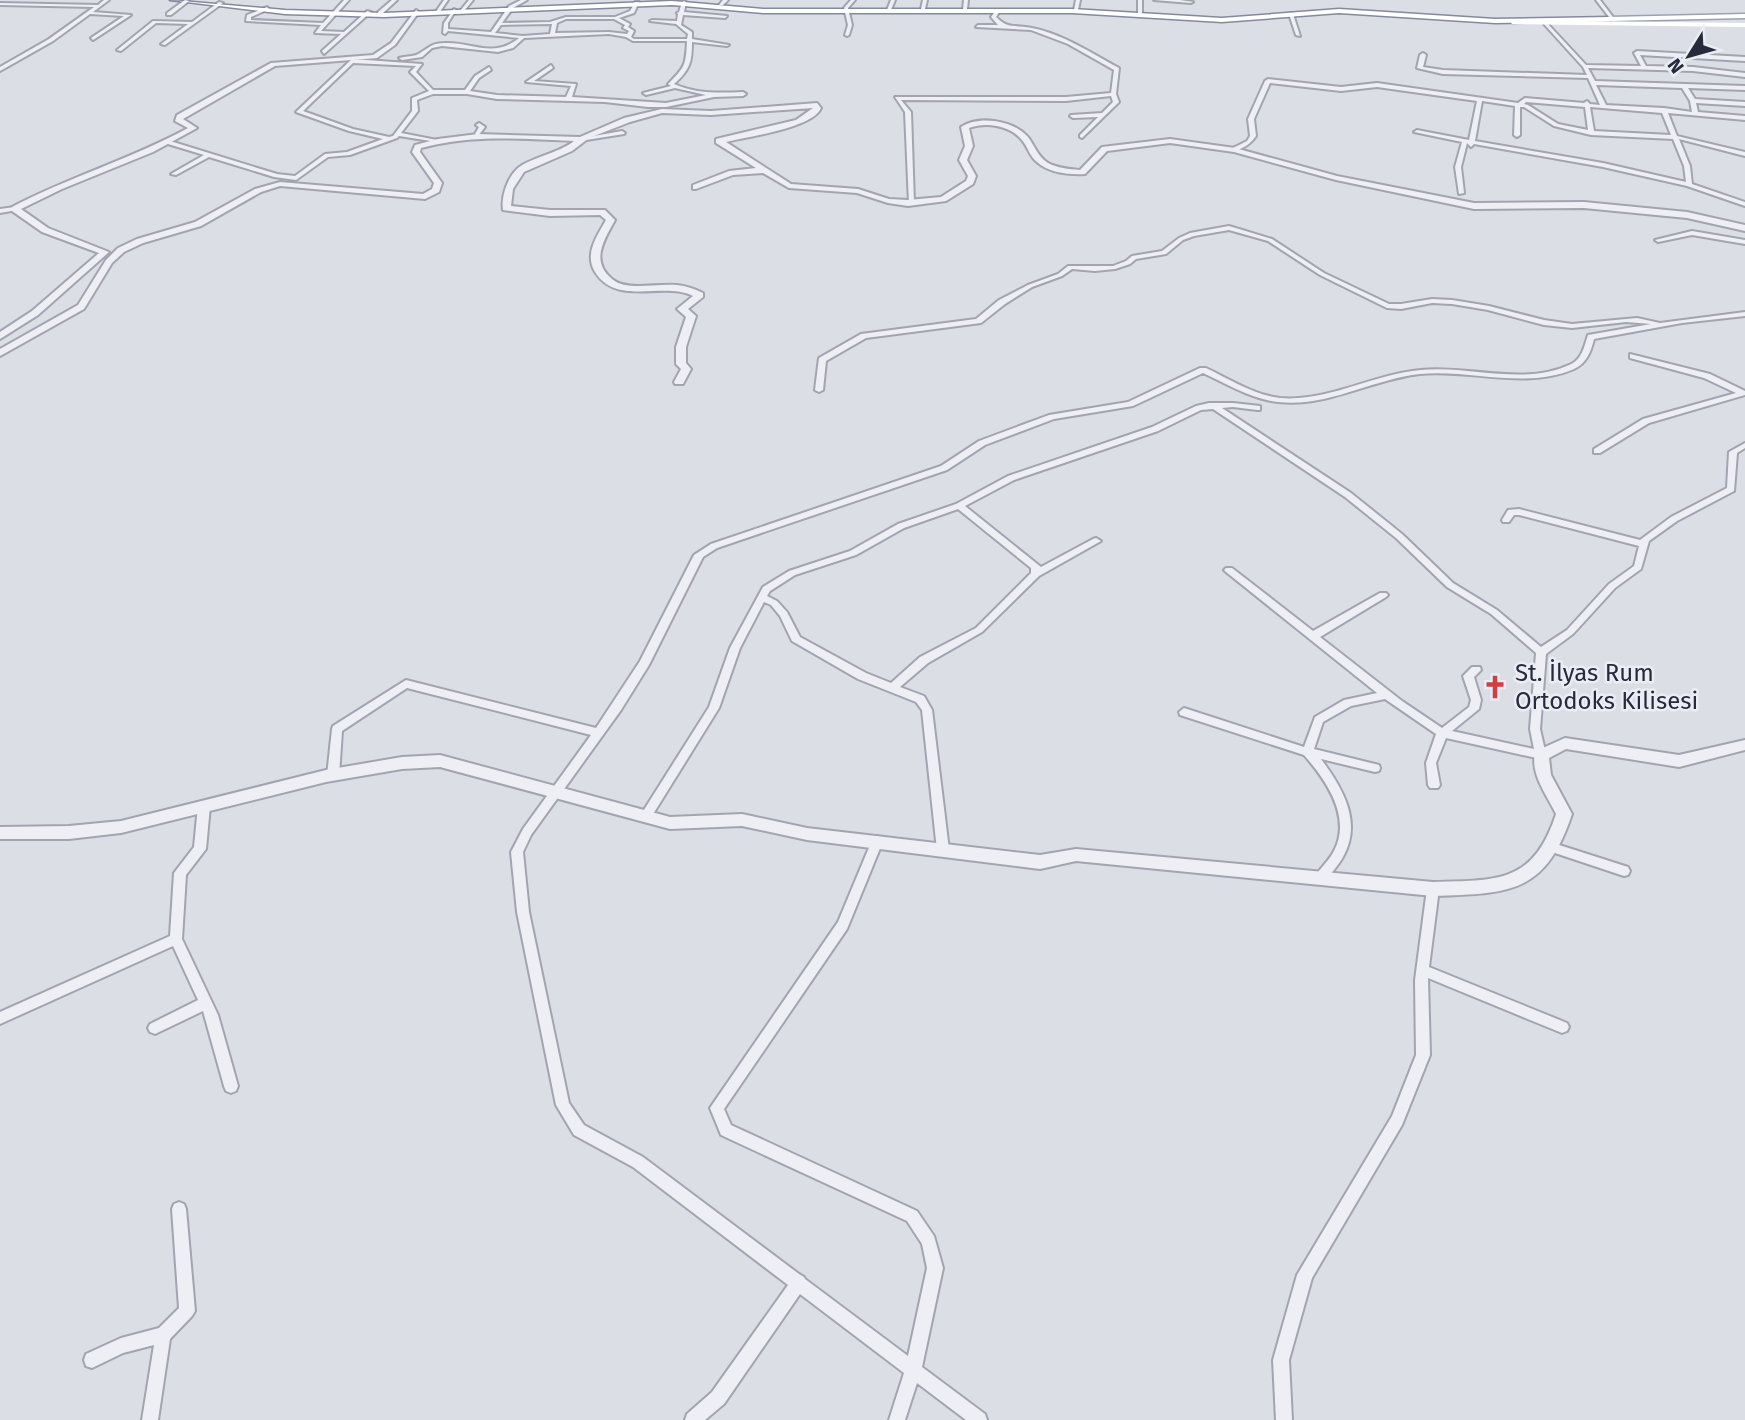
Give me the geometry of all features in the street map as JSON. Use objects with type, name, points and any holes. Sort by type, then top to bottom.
[{"type":"main road","points":[[174,0],[335,13],[415,14],[511,8],[723,2],[773,10],[923,9],[966,5],[1237,18],[1358,8],[1497,18],[1610,18]]},
{"type":"main road","points":[[684,3],[763,11],[846,9],[1098,12],[1235,20],[1352,11],[1546,23],[1745,25]]},
{"type":"main road","points":[[369,13],[457,11]]},
{"type":"main road","points":[[1451,19],[1745,14]]},
{"type":"street","points":[[0,69],[51,40],[107,0]]},
{"type":"street","points":[[264,6],[249,16],[248,21],[322,23],[347,0]]},
{"type":"street","points":[[380,13],[395,0]]},
{"type":"street","points":[[437,12],[446,0]]},
{"type":"street","points":[[445,42],[446,23],[471,0]]},
{"type":"street","points":[[492,34],[511,8],[525,0]]},
{"type":"street","points":[[847,36],[852,24],[846,9],[853,0]]},
{"type":"street","points":[[889,9],[893,0]]},
{"type":"street","points":[[923,9],[925,0]]},
{"type":"street","points":[[1076,9],[1078,0]]},
{"type":"street","points":[[1140,0],[1140,13]]},
{"type":"street","points":[[1156,0],[1192,1],[1192,16]]},
{"type":"street","points":[[1598,0],[1610,18]]},
{"type":"street","points":[[169,14],[191,1]]},
{"type":"street","points":[[678,23],[684,3]]},
{"type":"street","points":[[0,4],[100,6]]},
{"type":"street","points":[[163,44],[220,4]]},
{"type":"street","points":[[501,24],[551,23],[566,18],[615,18],[632,12],[636,4]]},
{"type":"street","points":[[998,11],[993,17],[1002,26]]},
{"type":"street","points":[[89,13],[129,15],[93,38]]},
{"type":"street","points":[[324,52],[369,13]]},
{"type":"street","points":[[680,13],[725,17]]},
{"type":"street","points":[[388,139],[351,130],[299,112],[352,61],[386,51],[415,14]]},
{"type":"street","points":[[1291,14],[1298,35]]},
{"type":"street","points":[[615,18],[628,24],[625,27],[632,31],[629,36]]},
{"type":"street","points":[[652,21],[678,23],[690,33],[689,61],[682,74],[673,79],[671,84],[674,87]]},
{"type":"street","points":[[119,50],[155,22],[194,23]]},
{"type":"street","points":[[322,23],[325,26],[317,32],[343,33]]},
{"type":"street","points":[[551,23],[555,23],[552,30],[554,35]]},
{"type":"street","points":[[1546,23],[1585,66],[1603,105]]},
{"type":"street","points":[[978,26],[1002,26],[1042,32],[1112,65],[1118,72],[1113,94],[1116,102],[1082,136]]},
{"type":"street","points":[[447,30],[523,37],[629,36],[638,42],[689,40],[727,45]]},
{"type":"street","points":[[396,58],[414,58],[431,45],[445,42],[480,50],[512,47],[523,37]]},
{"type":"street","points":[[1638,45],[1637,52],[1644,67]]},
{"type":"street","points":[[1637,52],[1745,59]]},
{"type":"street","points":[[1423,55],[1420,68],[1429,70],[1745,88]]},
{"type":"street","points":[[0,211],[15,209],[125,159],[170,143],[193,128],[191,124],[178,119],[180,117],[265,67],[311,60],[420,65],[413,72],[432,92]]},
{"type":"street","points":[[1585,66],[1663,68],[1745,75]]},
{"type":"street","points":[[551,67],[529,82],[574,85],[568,99]]},
{"type":"street","points":[[1663,68],[1687,86],[1695,113]]},
{"type":"street","points":[[467,92],[477,77],[489,69]]},
{"type":"street","points":[[1232,150],[1249,142],[1253,136],[1251,119],[1268,81],[1341,89],[1377,85],[1526,106],[1556,125],[1591,133],[1676,137],[1745,154]]},
{"type":"street","points":[[646,93],[674,87],[714,94],[743,94]]},
{"type":"street","points":[[170,143],[291,179],[300,176],[327,155],[348,154],[399,134],[415,111],[414,99],[432,92],[622,103],[711,113],[781,110],[808,104],[817,108],[816,112],[799,122],[719,141],[789,186],[858,191],[888,201],[911,203],[943,199],[970,182],[972,176],[963,160],[969,146],[965,127],[970,124],[1013,129],[1022,134],[1037,159],[1044,164],[1073,172],[1082,172],[1105,149],[1170,141],[1232,150],[1336,178],[1474,206],[1584,205],[1687,215],[1745,228]]},
{"type":"street","points":[[679,382],[686,369],[681,364],[681,347],[691,316],[682,309],[700,295],[679,286],[641,289],[612,284],[601,274],[594,261],[596,245],[611,220],[602,212],[524,212],[506,208],[509,189],[521,170],[569,149],[580,139],[627,120],[714,94]]},
{"type":"street","points":[[911,203],[908,112],[897,99],[1059,99],[1113,94]]},
{"type":"street","points":[[1517,135],[1519,106],[1525,100],[1745,118]]},
{"type":"street","points":[[1461,193],[1458,167],[1468,144],[1479,101]]},
{"type":"street","points":[[1693,101],[1745,104]]},
{"type":"street","points":[[605,108],[622,103]]},
{"type":"street","points":[[1587,103],[1591,133]]},
{"type":"street","points":[[1664,110],[1687,166],[1689,186]]},
{"type":"street","points":[[1073,116],[1102,114]]},
{"type":"street","points":[[0,353],[81,306],[91,297],[107,264],[120,250],[142,240],[203,222],[266,187],[280,184],[417,198],[432,194],[438,183],[435,174],[416,152],[418,146],[478,130],[580,139],[622,133]]},
{"type":"street","points":[[1417,132],[1468,144],[1603,165],[1689,186],[1745,204]]},
{"type":"street","points":[[399,134],[435,141]]},
{"type":"street","points":[[174,174],[209,155]]},
{"type":"street","points":[[695,187],[732,173],[767,170]]},
{"type":"street","points":[[0,335],[35,313],[105,252],[45,230],[15,209]]},
{"type":"street","points":[[819,390],[822,360],[864,336],[978,321],[1002,302],[1030,286],[1060,275],[1070,267],[1118,268],[1129,264],[1134,257],[1164,253],[1192,234],[1229,229],[1270,240],[1322,274],[1387,306],[1397,308],[1425,301],[1442,301],[1502,309],[1562,326],[1596,326],[1640,319],[1660,325]]},
{"type":"street","points":[[1658,240],[1692,233],[1745,242]]},
{"type":"street","points":[[979,1420],[638,1162],[579,1130],[564,1105],[523,912],[517,852],[527,832],[617,708],[645,662],[699,555],[726,542],[944,468],[982,443],[1052,417],[1130,404],[1203,370],[1280,401],[1355,388],[1418,372],[1507,375],[1551,372],[1573,366],[1587,356],[1591,337],[1745,314]]},
{"type":"street","points":[[1633,356],[1707,376],[1743,393]]},
{"type":"street","points":[[1597,451],[1646,421],[1728,400],[1743,393]]},
{"type":"street","points":[[1212,405],[1348,495],[1399,536],[1450,585],[1494,612],[1541,652]]},
{"type":"street","points":[[646,816],[714,708],[735,649],[766,589],[792,573],[853,553],[901,526],[959,506],[1011,478],[1155,429],[1199,408],[1212,405],[1257,408]]},
{"type":"street","points":[[1541,652],[1570,632],[1612,586],[1638,567],[1644,544],[1657,530],[1731,489],[1733,452],[1745,445]]},
{"type":"street","points":[[959,506],[1036,567],[1037,574]]},
{"type":"street","points":[[1506,520],[1511,512],[1519,512],[1644,544]]},
{"type":"street","points":[[892,688],[924,660],[979,630],[1037,574],[1096,541]]},
{"type":"street","points":[[1229,570],[1386,695],[1442,733],[1541,755],[1565,743],[1679,761],[1745,746]]},
{"type":"street","points":[[1313,636],[1383,595]]},
{"type":"street","points":[[762,598],[774,603],[784,614],[796,639],[862,676],[920,699],[927,710],[943,850]]},
{"type":"street","points":[[0,833],[76,834],[138,824],[333,776],[404,762],[440,761],[670,823],[742,820],[807,834],[1040,862],[1076,855],[1433,889],[1486,886],[1528,876],[1553,848],[1563,814],[1544,775],[1535,729],[1541,652]]},
{"type":"street","points":[[1434,785],[1431,763],[1442,733],[1474,709],[1476,700],[1468,676],[1476,670]]},
{"type":"street","points":[[333,776],[337,729],[406,684],[597,732]]},
{"type":"street","points":[[1308,752],[1319,720],[1348,703],[1386,695]]},
{"type":"street","points":[[1184,712],[1308,752],[1375,768]]},
{"type":"street","points":[[1308,752],[1329,774],[1343,810],[1346,826],[1342,849],[1320,878]]},
{"type":"street","points":[[204,806],[200,849],[180,873],[176,939],[205,1003],[230,1086]]},
{"type":"street","points":[[877,841],[843,925],[717,1108],[726,1130],[912,1216],[929,1241],[935,1268],[913,1370],[897,1419]]},
{"type":"street","points":[[1553,848],[1625,871]]},
{"type":"street","points":[[1284,1420],[1281,1360],[1305,1275],[1397,1121],[1423,1055],[1422,970],[1433,889]]},
{"type":"street","points":[[0,1018],[176,939]]},
{"type":"street","points":[[1422,970],[1562,1027]]},
{"type":"street","points":[[155,1028],[205,1003]]},
{"type":"street","points":[[92,1360],[121,1346],[163,1335],[187,1311],[179,1209]]},
{"type":"street","points":[[692,1420],[718,1398],[799,1282]]},
{"type":"street","points":[[150,1420],[163,1335]]},
{"type":"place","name":"St. İlyas Rum Ortodoks Kilisesi","points":[[1495,687]]}]
